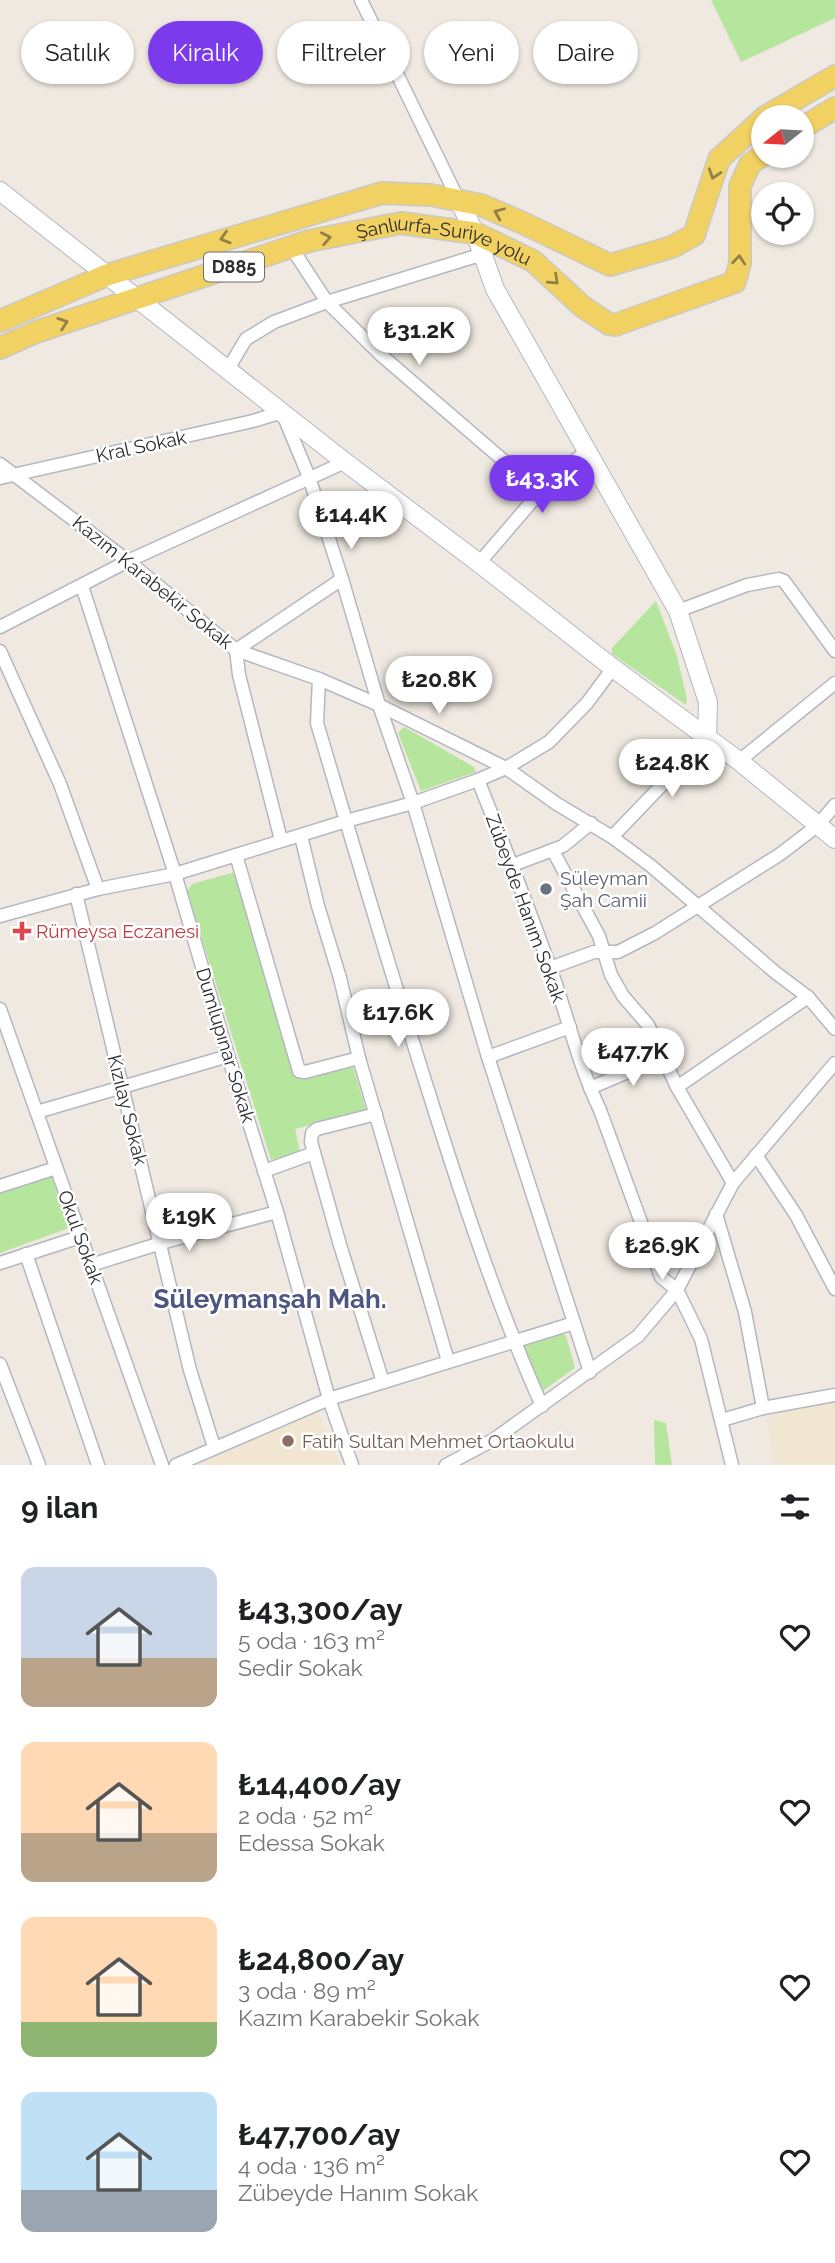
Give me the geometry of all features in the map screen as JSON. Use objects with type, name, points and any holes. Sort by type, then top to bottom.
[{"type":"main road","points":[[786,105],[835,76]]},
{"type":"main road","points":[[814,121],[835,108]]},
{"type":"main road","name":"Şanlıurfa-Suriye yolu","points":[[0,321],[107,275],[382,193],[458,199],[481,205],[610,265],[672,247],[694,235],[719,159],[751,129]]},
{"type":"main road","name":"Şanlıurfa-Suriye yolu","points":[[0,348],[36,332],[137,297],[309,241],[401,223],[475,233],[533,261],[583,307],[615,325],[735,282],[740,262],[740,186],[751,163]]},
{"type":"main road","points":[[0,191],[345,462],[739,761],[835,839]]},
{"type":"main road","points":[[458,199],[475,233],[495,289],[678,611],[708,702],[708,738]]},
{"type":"street","points":[[361,0],[458,199]]},
{"type":"street","points":[[291,247],[327,302],[381,355],[540,492]]},
{"type":"street","points":[[228,369],[246,339],[274,322],[327,302],[483,254]]},
{"type":"street","points":[[282,412],[309,477],[342,579],[379,705],[413,803],[488,1057],[590,1372]]},
{"type":"street","name":"Kral Sokak","points":[[0,478],[253,421],[282,412]]},
{"type":"street","points":[[479,563],[540,492],[587,450]]},
{"type":"street","points":[[0,627],[128,561],[345,462]]},
{"type":"street","name":"Kazım Karabekir Sokak","points":[[0,464],[128,561],[236,650],[319,679],[379,705],[506,768],[557,804],[612,837],[808,997],[835,1029]]},
{"type":"street","points":[[281,840],[239,675],[236,650],[342,579]]},
{"type":"street","points":[[678,611],[747,585],[779,579],[784,581],[835,651]]},
{"type":"street","name":"Dumlupınar Sokak","points":[[82,586],[175,874],[277,1212],[329,1399],[352,1465]]},
{"type":"street","points":[[0,650],[60,784],[99,888]]},
{"type":"street","points":[[0,916],[99,888],[175,874],[281,840],[413,803],[478,780],[506,768],[549,742],[587,703],[613,668]]},
{"type":"street","points":[[319,679],[317,723],[346,821],[449,1155],[513,1341],[542,1406]]},
{"type":"street","points":[[739,761],[835,683]]},
{"type":"street","points":[[612,837],[708,738]]},
{"type":"street","name":"Zübeyde Hanım Sokak","points":[[478,780],[513,865],[590,1088],[661,1277],[677,1290],[701,1339],[733,1465]]},
{"type":"street","points":[[550,968],[594,952],[618,952],[655,933],[779,855],[817,826],[835,805]]},
{"type":"street","points":[[513,865],[563,846],[591,823]]},
{"type":"street","points":[[301,836],[359,1058],[448,1361]]},
{"type":"street","points":[[553,851],[600,936],[617,985],[648,1025],[677,1087],[733,1183]]},
{"type":"street","points":[[236,855],[299,1070],[305,1072],[359,1058]]},
{"type":"street","name":"Kızılay Sokak","points":[[76,894],[190,1370],[214,1447]]},
{"type":"street","points":[[677,1087],[808,997]]},
{"type":"street","name":"Okul Sokak","points":[[0,1009],[162,1465]]},
{"type":"street","points":[[488,1057],[570,1027]]},
{"type":"street","points":[[37,1112],[228,1056]]},
{"type":"street","points":[[590,1088],[663,1057]]},
{"type":"street","points":[[446,1465],[494,1440],[638,1336],[677,1290],[733,1183],[835,1063]]},
{"type":"street","points":[[376,1114],[317,1129],[312,1133],[312,1142],[340,1245],[383,1382]]},
{"type":"street","points":[[264,1171],[314,1153]]},
{"type":"street","points":[[756,1155],[796,1215],[835,1289]]},
{"type":"street","points":[[0,1186],[56,1168]]},
{"type":"street","points":[[92,1265],[161,1243],[277,1212]]},
{"type":"street","points":[[716,1214],[745,1312],[763,1408]]},
{"type":"street","points":[[0,1263],[80,1237]]},
{"type":"street","points":[[26,1254],[98,1465]]},
{"type":"street","points":[[176,1465],[329,1399],[574,1322]]},
{"type":"street","points":[[0,1364],[39,1465]]},
{"type":"street","points":[[722,1420],[763,1408],[835,1395]]},
{"type":"shaded area","points":[[835,1400],[835,1465],[775,1465],[766,1416]]},
{"type":"shaded area","name":"Fatih Sultan Mehmet Ortaokulu","points":[[312,1412],[320,1416],[340,1465],[189,1465]]},
{"type":"green space","points":[[711,0],[835,0],[835,18],[741,62]]},
{"type":"green space","points":[[656,601],[677,656],[686,705],[612,654],[612,648]]},
{"type":"green space","points":[[404,727],[474,767],[476,772],[421,791],[398,733]]},
{"type":"green space","points":[[235,872],[294,1075],[302,1079],[353,1067],[366,1110],[295,1129],[300,1152],[271,1160],[187,891],[192,884]]},
{"type":"green space","points":[[51,1175],[69,1228],[0,1253],[0,1193]]},
{"type":"green space","points":[[561,1333],[566,1336],[575,1368],[541,1392],[521,1344]]},
{"type":"green space","points":[[654,1420],[666,1423],[672,1465],[655,1465]]},
{"type":"place","name":"Süleyman Şah Camii","points":[[546,889]]},
{"type":"place","name":"Rümeysa Eczanesi","points":[[22,931]]},
{"type":"place","name":"Fatih Sultan Mehmet Ortaokulu","points":[[288,1441]]},
{"type":"district","name":"Süleymanşah Mah.","points":[[270,1299]]}]
